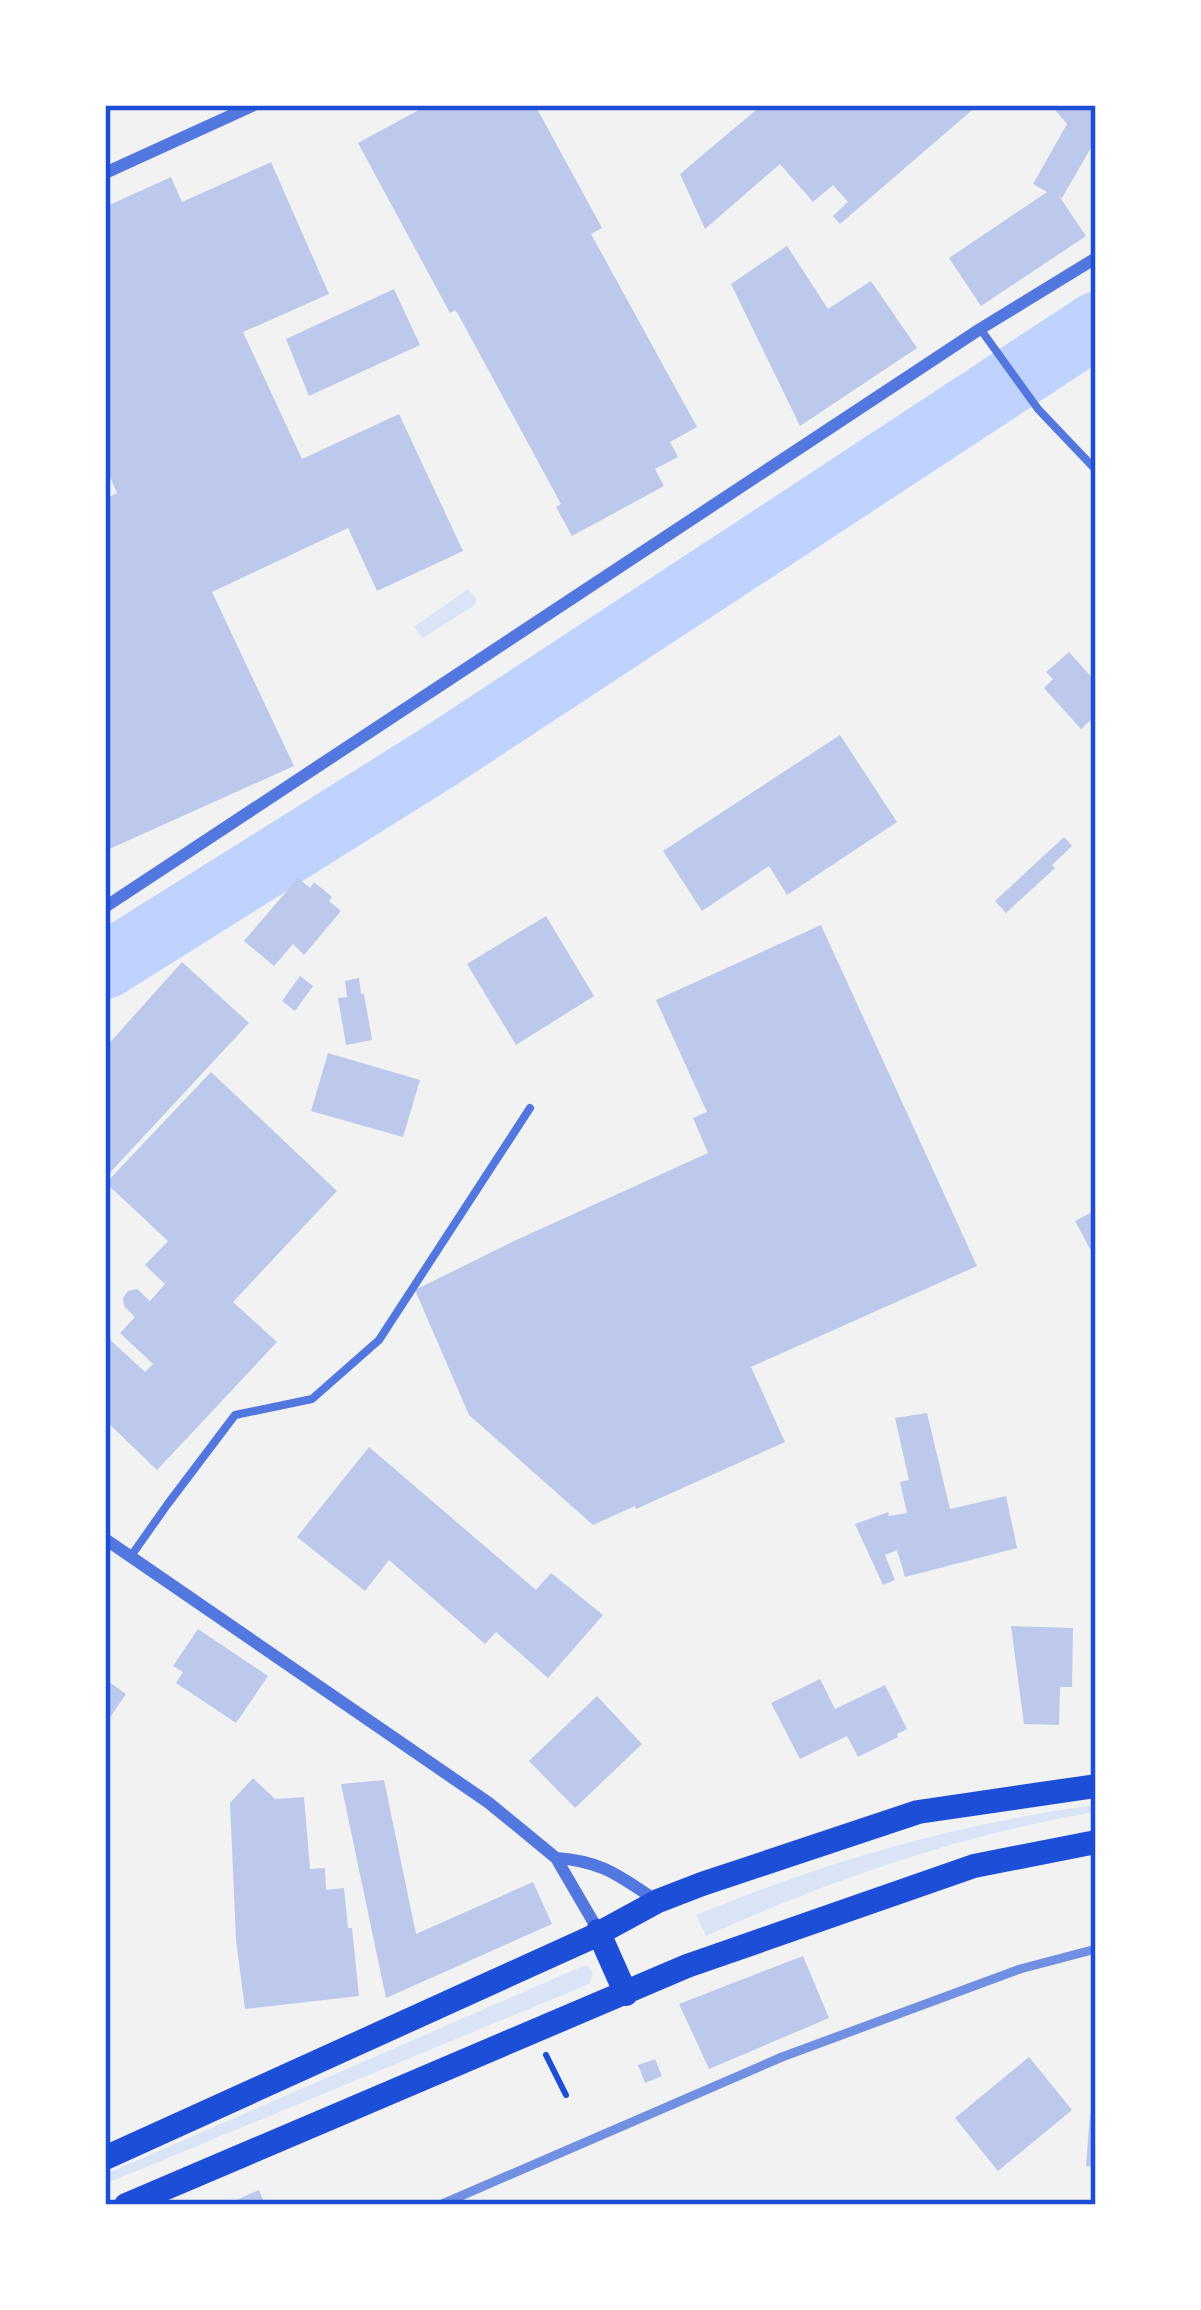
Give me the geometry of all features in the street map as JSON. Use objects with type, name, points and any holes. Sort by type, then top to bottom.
[{"type":"main road","points":[[105,2158],[590,1938],[658,1901],[755,1864],[918,1812],[1096,1786]]},
{"type":"main road","points":[[126,2205],[687,1966],[974,1866],[1096,1842]]},
{"type":"main road","points":[[598,1931],[626,1994]]},
{"type":"street","points":[[105,173],[254,105]]},
{"type":"street","points":[[105,907],[1096,257]]},
{"type":"street","points":[[105,1539],[489,1803],[556,1858],[598,1931]]},
{"type":"street","points":[[556,1858],[604,1866],[658,1901]]},
{"type":"lane","points":[[980,329],[1038,409],[1096,470]]},
{"type":"lane","points":[[131,1556],[235,1415],[312,1399],[380,1340],[530,1108]]},
{"type":"path","points":[[535,2033],[566,2095]]},
{"type":"shaded area","points":[[468,589],[477,600],[475,605],[423,638],[414,627]]},
{"type":"shaded area","points":[[1096,1805],[1096,1812],[897,1861],[706,1936],[696,1915],[893,1847],[994,1822]]},
{"type":"shaded area","points":[[583,1966],[593,1974],[589,1984],[105,2184],[106,2174]]},
{"type":"building","points":[[428,105],[535,105],[602,228],[591,234],[697,427],[670,442],[678,457],[655,469],[664,486],[572,536],[556,507],[561,504],[458,314],[450,313],[358,143]]},
{"type":"building","points":[[762,105],[978,105],[840,224],[833,216],[848,202],[833,185],[813,202],[780,164],[705,229],[680,174]]},
{"type":"building","points":[[1051,105],[1096,105],[1096,139],[1062,198],[1059,196],[1086,236],[981,306],[949,258],[1047,192],[1033,184],[1067,124]]},
{"type":"building","points":[[271,162],[329,294],[243,332],[302,459],[399,414],[463,551],[377,591],[348,528],[212,592],[294,766],[105,851],[105,499],[117,493],[105,465],[105,207],[171,177],[182,202]]},
{"type":"building","points":[[787,246],[828,309],[871,281],[917,348],[800,426],[731,284]]},
{"type":"building","points":[[394,289],[420,345],[309,396],[286,339]]},
{"type":"building","points":[[1069,652],[1096,682],[1096,715],[1081,729],[1044,688],[1053,679],[1046,672]]},
{"type":"building","points":[[840,735],[897,822],[787,895],[769,866],[702,911],[663,851]]},
{"type":"building","points":[[1064,837],[1072,846],[1006,913],[995,901]]},
{"type":"building","points":[[298,878],[310,888],[314,882],[341,911],[304,955],[293,944],[274,966],[244,941]]},
{"type":"building","points":[[546,916],[594,996],[516,1045],[467,964]]},
{"type":"building","points":[[821,925],[977,1266],[751,1367],[785,1442],[593,1525],[469,1415],[415,1290],[708,1153],[693,1118],[707,1112],[656,1000]]},
{"type":"building","points":[[182,962],[249,1023],[105,1178],[105,1048]]},
{"type":"building","points":[[300,976],[313,986],[295,1011],[282,1001]]},
{"type":"building","points":[[359,978],[372,1040],[346,1045],[338,998],[347,997],[345,981]]},
{"type":"building","points":[[328,1053],[420,1080],[403,1137],[311,1111]]},
{"type":"building","points":[[211,1072],[337,1191],[233,1302],[277,1342],[157,1470],[105,1420],[105,1335],[145,1372],[153,1364],[120,1333],[135,1317],[123,1298],[137,1289],[150,1301],[165,1284],[145,1265],[168,1241],[106,1183]]},
{"type":"building","points":[[1096,1210],[1096,1260],[1075,1221]]},
{"type":"building","points":[[927,1413],[950,1509],[1006,1496],[1017,1548],[905,1577],[897,1550],[885,1555],[895,1580],[883,1585],[855,1524],[888,1512],[889,1516],[907,1513],[900,1482],[909,1480],[895,1418]]},
{"type":"building","points":[[369,1447],[536,1590],[551,1573],[603,1615],[548,1678],[496,1632],[485,1644],[389,1560],[365,1591],[297,1537]]},
{"type":"building","points":[[1011,1626],[1073,1628],[1072,1687],[1060,1687],[1059,1725],[1024,1724]]},
{"type":"building","points":[[198,1629],[268,1676],[236,1723],[176,1683],[183,1672],[173,1666]]},
{"type":"building","points":[[105,1679],[126,1694],[111,1716],[105,1712]]},
{"type":"building","points":[[820,1679],[835,1709],[885,1685],[907,1729],[858,1757],[847,1736],[800,1759],[771,1703]]},
{"type":"building","points":[[597,1696],[642,1744],[575,1808],[529,1761]]},
{"type":"building","points":[[253,1778],[275,1799],[304,1797],[310,1869],[325,1868],[326,1890],[344,1888],[359,1996],[245,2009],[236,1940],[230,1803]]},
{"type":"building","points":[[384,1780],[416,1934],[533,1882],[552,1924],[386,1998],[341,1784]]},
{"type":"building","points":[[803,1956],[829,2018],[709,2069],[679,2004]]},
{"type":"building","points":[[1029,2057],[1072,2110],[998,2171],[955,2118]]},
{"type":"building","points":[[655,2059],[662,2076],[645,2083],[638,2065]]},
{"type":"building","points":[[1090,2114],[1096,2114],[1096,2176],[1086,2166]]},
{"type":"building","points":[[259,2190],[265,2205],[225,2205]]},
{"type":"waterway","points":[[105,966],[440,756],[1096,325]]},
{"type":"railway","points":[[440,2205],[782,2057],[1020,1969],[1096,1949]]}]
